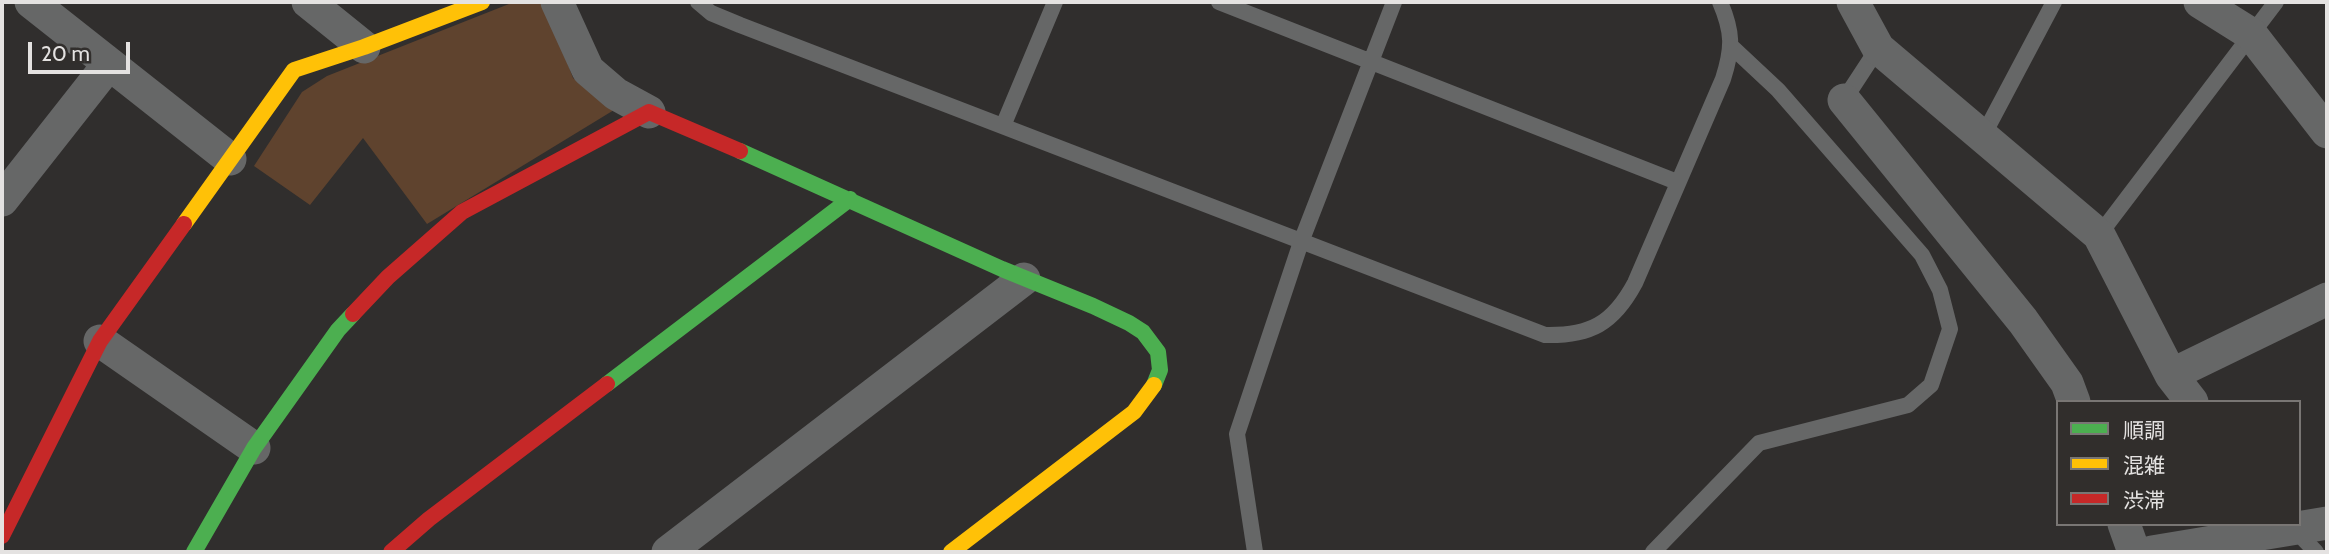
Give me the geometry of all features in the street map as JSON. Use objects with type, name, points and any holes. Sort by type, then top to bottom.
[{"type":"street","points":[[30,2],[230,159]]},
{"type":"street","points":[[308,2],[364,47]]},
{"type":"street","points":[[2,536],[100,341],[294,70],[364,47],[482,2]]},
{"type":"street","points":[[557,2],[587,70],[616,94],[649,113],[1109,314],[1139,329],[1153,343],[1162,363],[1156,385],[1135,412],[951,552]]},
{"type":"street","points":[[1853,2],[1878,48],[2099,235],[2171,375],[2190,400]]},
{"type":"street","points":[[2200,2],[2251,34],[2327,132]]},
{"type":"street","points":[[2,200],[109,64]]},
{"type":"street","points":[[1844,100],[2023,321],[2067,383],[2073,400]]},
{"type":"street","points":[[194,552],[254,448],[338,330],[388,277],[462,212],[649,113]]},
{"type":"street","points":[[391,552],[429,519],[850,199]]},
{"type":"street","points":[[668,552],[1024,279]]},
{"type":"street","points":[[2171,375],[2327,299]]},
{"type":"street","points":[[100,341],[254,448]]},
{"type":"street","points":[[2152,552],[2300,535],[2327,523]]},
{"type":"street","points":[[2125,526],[2134,552]]},
{"type":"lane","points":[[698,2],[711,13],[740,25],[1545,335],[1573,335],[1602,322],[1624,304],[1635,284],[1723,79],[1731,46],[1731,29],[1720,2]]},
{"type":"lane","points":[[1003,126],[1055,2]]},
{"type":"lane","points":[[1219,2],[1677,181]]},
{"type":"lane","points":[[1255,552],[1237,434],[1301,242],[1394,2]]},
{"type":"lane","points":[[1983,136],[2054,2]]},
{"type":"lane","points":[[2099,235],[2276,2]]},
{"type":"lane","points":[[1653,552],[1759,443],[1908,405],[1931,385],[1950,329],[1940,290],[1922,255],[1778,90],[1731,46]]},
{"type":"lane","points":[[1844,100],[1878,48]]},
{"type":"shaded area","points":[[514,2],[545,2],[573,78],[614,110],[427,224],[363,138],[310,205],[254,166],[302,92],[327,76]]},
{"type":"traffic: fast","points":[[740,151],[1129,323],[1143,332],[1158,352],[1160,370],[1154,385]]},
{"type":"traffic: fast","points":[[607,384],[850,199]]},
{"type":"traffic: fast","points":[[194,552],[254,448],[338,330],[353,314]]},
{"type":"traffic: slow","points":[[184,224],[294,70],[364,47],[482,2]]},
{"type":"traffic: slow","points":[[951,552],[1134,412],[1154,385]]},
{"type":"traffic: jam","points":[[353,314],[388,277],[462,212],[649,112],[740,151]]},
{"type":"traffic: jam","points":[[2,536],[100,341],[184,224]]},
{"type":"traffic: jam","points":[[391,552],[429,519],[607,384]]}]
